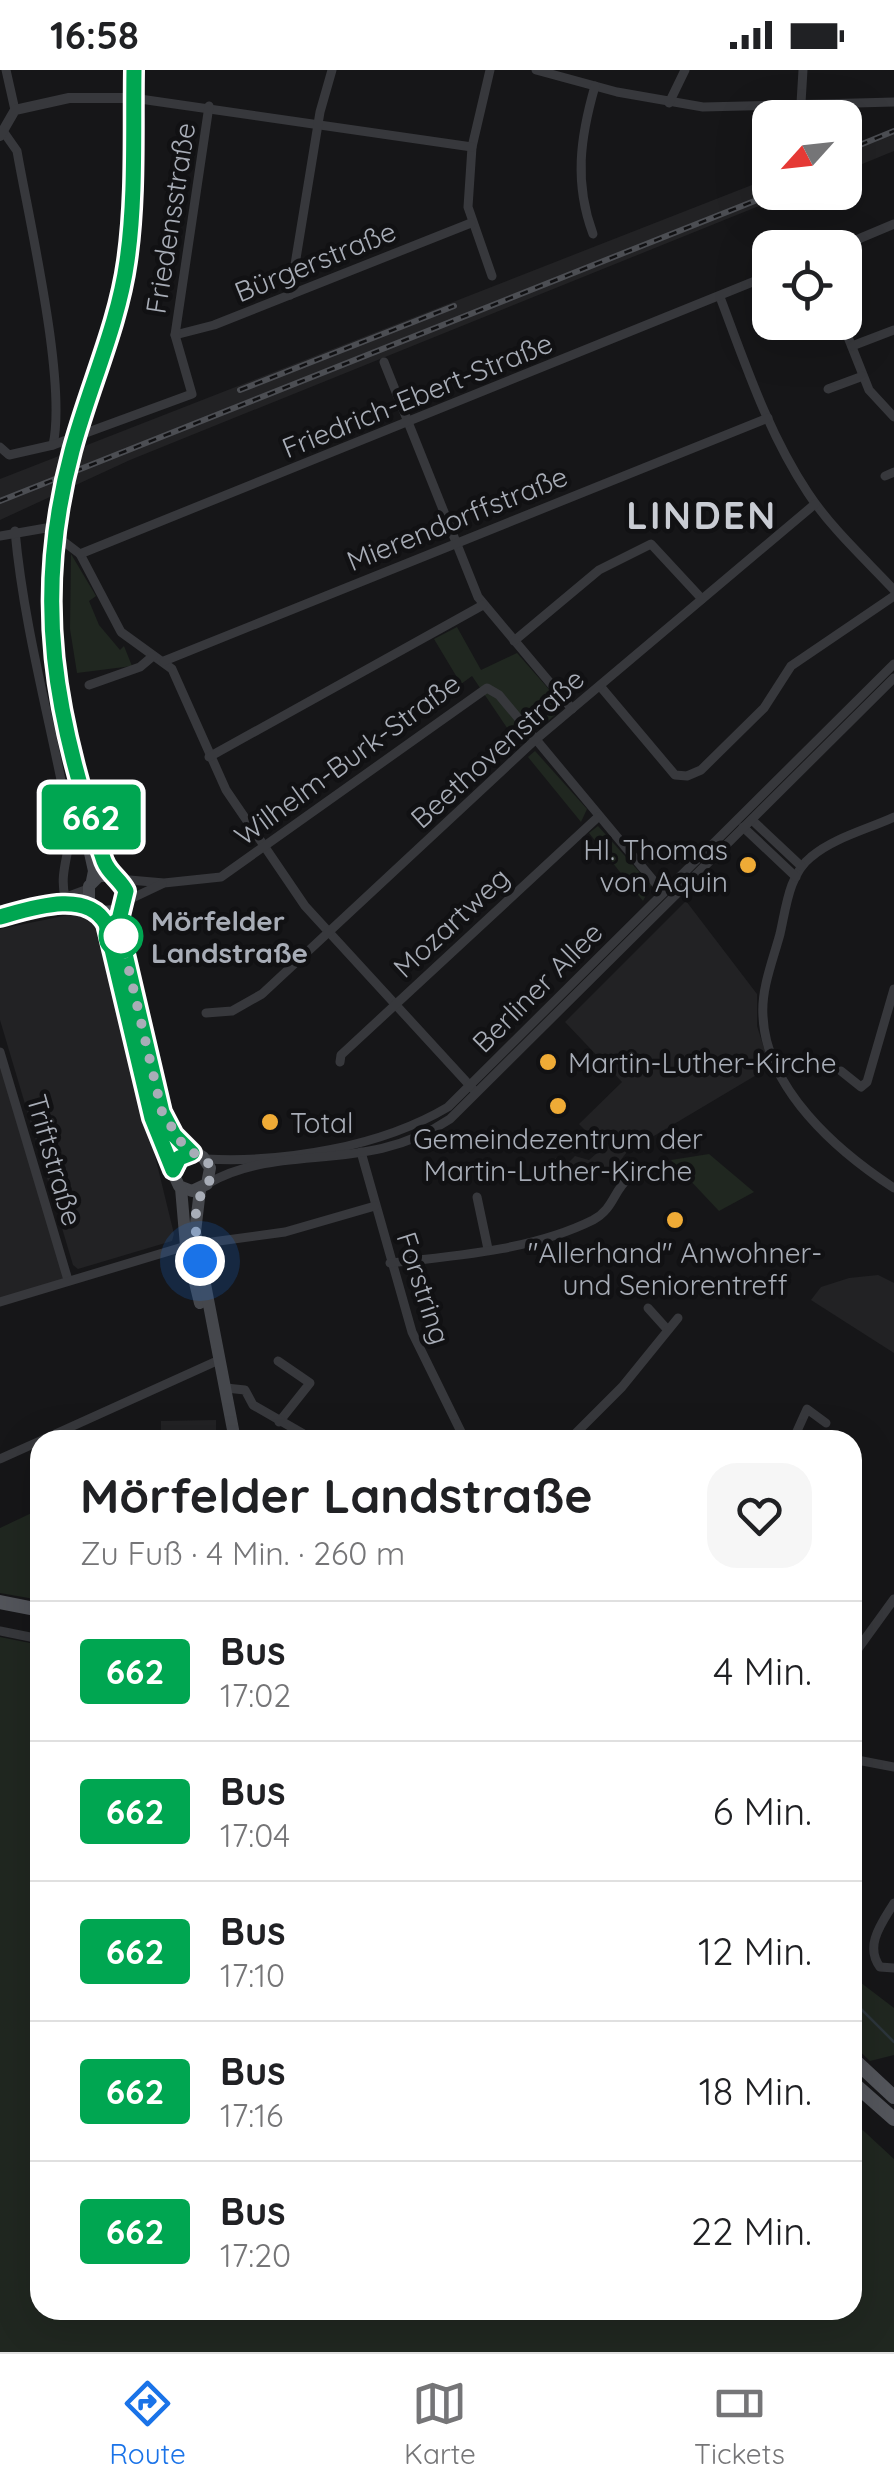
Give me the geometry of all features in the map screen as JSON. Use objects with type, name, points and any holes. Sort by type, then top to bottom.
[{"type":"main road","points":[[134,70],[127,261],[112,325],[79,424],[51,550],[53,662],[77,782],[95,909],[106,924],[152,1118],[181,1188],[234,1430]]},
{"type":"main road","points":[[77,782],[116,878],[126,891],[118,924],[162,1112],[174,1135],[192,1153],[206,1159],[211,1173],[195,1213],[192,1245],[200,1261],[219,1360]]},
{"type":"main road","points":[[90,885],[116,878]]},
{"type":"main road","points":[[95,909],[111,913],[122,905]]},
{"type":"main road","points":[[173,1170],[179,1158],[192,1153]]},
{"type":"main road","points":[[181,1188],[203,1187]]},
{"type":"main road","points":[[0,1602],[30,1608]]},
{"type":"main road","points":[[862,2066],[892,2091]]},
{"type":"main road","points":[[862,2090],[894,2118]]},
{"type":"main road","points":[[871,2098],[892,2091]]},
{"type":"street","points":[[0,447],[9,456],[53,445],[56,430],[53,381],[18,150],[1,134],[15,110],[6,70]]},
{"type":"street","points":[[290,295],[318,123],[332,70]]},
{"type":"street","points":[[490,70],[472,147],[471,224],[492,276]]},
{"type":"street","points":[[536,70],[670,103],[703,107],[752,105]]},
{"type":"street","points":[[670,103],[685,70]]},
{"type":"street","points":[[801,100],[803,70]]},
{"type":"street","points":[[593,234],[584,208],[580,169],[582,133],[595,86]]},
{"type":"street","points":[[15,110],[69,98],[160,99],[472,147]]},
{"type":"street","points":[[862,102],[894,102]]},
{"type":"street","name":"Friedensstraße","points":[[53,445],[192,394],[174,335],[209,106]]},
{"type":"street","name":"Bürgerstraße","points":[[174,335],[290,295],[471,224]]},
{"type":"street","points":[[862,237],[894,224]]},
{"type":"street","name":"Friedrich-Ebert-Straße","points":[[80,554],[752,283]]},
{"type":"street","points":[[600,686],[674,775],[693,775],[764,708],[791,666],[892,586],[816,504],[768,418],[720,296]]},
{"type":"street","points":[[852,346],[894,330]]},
{"type":"street","points":[[850,340],[872,394],[894,417]]},
{"type":"street","points":[[384,362],[483,606],[572,708]]},
{"type":"street","points":[[828,389],[863,376]]},
{"type":"street","name":"Mierendorffstraße","points":[[164,661],[768,418]]},
{"type":"street","name":"Beethovenstraße","points":[[206,1014],[249,1004],[572,708],[816,504]]},
{"type":"street","points":[[18,530],[22,598],[70,823],[62,880],[65,896]]},
{"type":"street","points":[[0,536],[18,530],[52,530],[80,554],[116,626],[164,661],[176,677],[209,756],[263,846],[328,932],[478,1095]]},
{"type":"street","points":[[514,641],[599,570],[651,544],[702,600]]},
{"type":"street","points":[[209,756],[483,606]]},
{"type":"street","points":[[88,685],[140,667],[153,656]]},
{"type":"street","name":"Berliner Allee","points":[[360,1150],[408,1130],[448,1107],[894,664]]},
{"type":"street","name":"Berliner Allee","points":[[206,1159],[303,1156],[360,1150],[420,1137],[478,1095],[894,678]]},
{"type":"street","name":"Wilhelm-Burk-Straße","points":[[116,878],[164,882],[221,876],[487,688],[499,695],[536,740]]},
{"type":"street","points":[[536,740],[662,891]]},
{"type":"street","name":"Mozartweg","points":[[340,1062],[341,1055],[598,817]]},
{"type":"street","points":[[894,817],[822,849],[801,866],[764,998],[767,1044],[787,1084],[819,1126],[894,1188]]},
{"type":"street","points":[[738,818],[755,820],[801,866]]},
{"type":"street","points":[[738,818],[796,876]]},
{"type":"street","name":"Wilhelm-Burk-Straße","points":[[122,905],[164,882]]},
{"type":"street","points":[[56,904],[90,885]]},
{"type":"street","points":[[0,917],[56,904],[95,909]]},
{"type":"street","points":[[840,1072],[861,1087],[866,1082],[894,989]]},
{"type":"street","name":"Triftstraße","points":[[0,1052],[68,1280]]},
{"type":"street","name":"Forstring","points":[[360,1150],[390,1263],[419,1350],[459,1430]]},
{"type":"street","name":"Berliner Allee","points":[[203,1187],[246,1168],[303,1156]]},
{"type":"street","points":[[390,1263],[488,1249],[598,1218],[625,1180],[661,1166]]},
{"type":"street","points":[[476,1197],[488,1249]]},
{"type":"street","points":[[0,1302],[192,1245],[285,1232],[375,1206]]},
{"type":"street","points":[[648,1308],[666,1328]]},
{"type":"street","points":[[578,1430],[622,1387],[666,1328],[678,1318]]},
{"type":"street","points":[[65,1430],[219,1360]]},
{"type":"street","points":[[278,1361],[310,1383],[280,1422]]},
{"type":"street","points":[[226,1388],[245,1390],[253,1405],[295,1430]]},
{"type":"street","points":[[798,1430],[807,1409],[826,1423]]},
{"type":"street","points":[[0,1460],[30,1446]]},
{"type":"street","points":[[862,1643],[894,1599]]},
{"type":"street","points":[[0,1631],[30,1637]]},
{"type":"street","points":[[862,1760],[894,1767]]},
{"type":"street","points":[[894,1903],[874,1942],[874,1957],[880,1967],[894,1968]]},
{"type":"shaded area","points":[[894,129],[894,151],[862,164],[862,141]]},
{"type":"shaded area","points":[[752,185],[752,209],[130,460],[0,520],[0,479]]},
{"type":"shaded area","points":[[71,554],[96,596],[89,601],[99,625],[120,650],[124,646],[132,666],[77,673],[70,629]]},
{"type":"shaded area","points":[[457,627],[481,670],[517,653],[561,703],[560,711],[543,725],[522,727],[530,737],[523,743],[516,741],[472,676],[461,684],[434,639]]},
{"type":"shaded area","points":[[535,751],[587,809],[581,822],[528,757]]},
{"type":"shaded area","points":[[598,826],[651,885],[643,901],[589,833]]},
{"type":"shaded area","points":[[686,901],[757,994],[757,1026],[770,1067],[627,1152],[616,1166],[598,1174],[558,1166],[552,1162],[557,1157],[566,1165],[575,1156],[589,1160],[597,1153],[599,1144],[579,1124],[622,1082],[565,1022]]},
{"type":"shaded area","points":[[73,914],[92,918],[101,934],[174,1234],[172,1241],[78,1269],[73,1265],[0,1020],[0,929]]},
{"type":"shaded area","points":[[0,1052],[69,1280],[0,1302]]},
{"type":"shaded area","points":[[709,1154],[754,1192],[719,1211],[671,1160]]},
{"type":"shaded area","points":[[878,1275],[894,1283],[894,1353],[811,1300],[821,1287],[849,1278]]},
{"type":"shaded area","points":[[216,1420],[216,1430],[161,1430],[161,1421]]},
{"type":"shaded area","points":[[30,1514],[30,1598],[0,1593],[0,1528]]},
{"type":"shaded area","points":[[0,1637],[30,1643],[30,2320],[862,2320],[862,2129],[894,2159],[894,2352],[0,2352]]},
{"type":"shaded area","points":[[862,1984],[894,2008],[894,2055],[870,2061],[862,2053]]},
{"type":"waterway","points":[[862,2010],[894,2042]]},
{"type":"railway","points":[[862,144],[894,131]]},
{"type":"railway","points":[[0,501],[752,202]]},
{"type":"railway","points":[[240,390],[454,306]]},
{"type":"bus line","name":"662","points":[[0,917],[56,904],[92,906],[98,912],[106,924],[152,1118],[172,1158],[173,1170],[179,1158],[192,1153],[174,1135],[162,1112],[118,924],[126,891],[104,861],[77,782],[59,702],[49,605],[51,550],[64,481],[121,294],[127,261],[134,70]]},
{"type":"place","name":"Hl. Thomas von Aquin","points":[[748,865]]},
{"type":"place","name":"Mörfelder Landstraße","points":[[121,936]]},
{"type":"place","name":"Martin-Luther-Kirche","points":[[548,1062]]},
{"type":"place","name":"Gemeindezentrum der Martin-Luther-Kirche","points":[[558,1106]]},
{"type":"place","name":"Total","points":[[270,1122]]},
{"type":"place","name":"\"Allerhand\" Anwohner- und Seniorentreff","points":[[675,1220]]},
{"type":"district","name":"LINDEN","points":[[702,515]]},
{"type":"route","points":[[121,936],[162,1112],[179,1142],[208,1161],[210,1168],[210,1180],[200,1190],[196,1205],[200,1261]]}]
